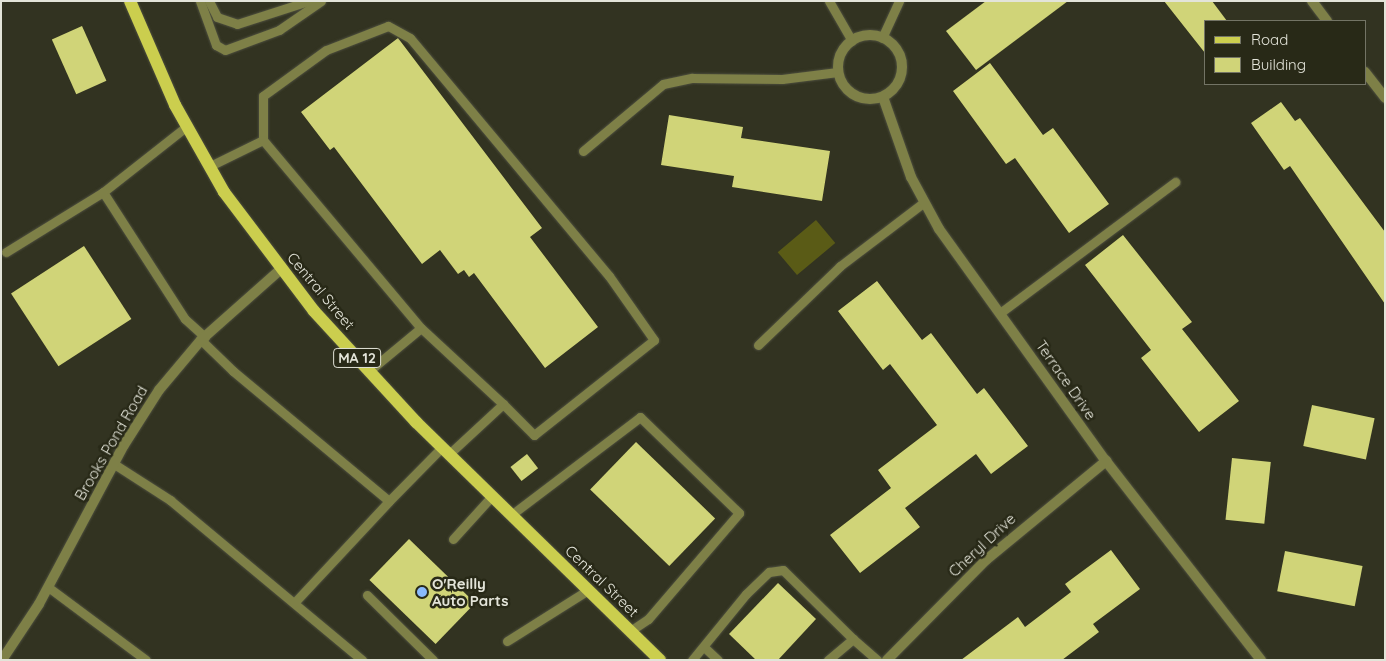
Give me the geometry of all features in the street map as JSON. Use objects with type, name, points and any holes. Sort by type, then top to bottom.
[{"type":"main road","name":"Central Street","points":[[130,1],[187,126],[252,233],[281,270],[369,370],[446,451],[660,660]]},
{"type":"street","points":[[1312,1],[1326,20]]},
{"type":"street","points":[[867,36],[882,38],[898,52],[902,62],[898,82],[883,97],[862,99],[852,95],[838,72],[839,57],[852,41],[867,36]]},
{"type":"street","points":[[1366,73],[1385,98]]},
{"type":"street","name":"Terrace Drive","points":[[883,97],[923,203],[1106,461],[1261,660]]},
{"type":"street","name":"Brooks Pond Road","points":[[2,660],[48,587],[114,464],[159,390],[203,338],[281,270]]},
{"type":"street","name":"Cheryl Drive","points":[[887,660],[986,560],[1106,461]]},
{"type":"lane","points":[[200,1],[216,46],[225,50],[280,30],[321,1]]},
{"type":"lane","points":[[209,1],[217,17],[237,24],[308,1]]},
{"type":"lane","points":[[829,1],[852,41]]},
{"type":"lane","points":[[882,38],[899,1]]},
{"type":"lane","points":[[388,26],[410,38],[609,276],[654,340],[534,435],[421,328],[263,140],[263,96],[326,50],[388,26]]},
{"type":"lane","points":[[583,151],[663,84],[692,78],[782,79],[838,72]]},
{"type":"lane","points":[[6,252],[103,192],[187,126]]},
{"type":"lane","points":[[210,166],[263,140]]},
{"type":"lane","points":[[1000,313],[1175,182]]},
{"type":"lane","points":[[103,192],[185,319],[233,371],[389,500]]},
{"type":"lane","points":[[758,345],[840,266],[923,203]]},
{"type":"lane","points":[[369,370],[421,328]]},
{"type":"lane","points":[[294,603],[389,500],[502,404]]},
{"type":"lane","points":[[511,515],[640,417],[739,512],[648,619],[630,631]]},
{"type":"lane","points":[[114,464],[170,500],[362,660]]},
{"type":"lane","points":[[453,539],[492,496]]},
{"type":"lane","points":[[692,660],[746,594],[769,572],[783,570],[877,660]]},
{"type":"lane","points":[[48,587],[146,660]]},
{"type":"lane","points":[[507,641],[588,590]]},
{"type":"lane","points":[[367,595],[434,660]]},
{"type":"lane","points":[[828,660],[853,639]]},
{"type":"lane","points":[[704,647],[718,660]]},
{"type":"shaded area","points":[[816,220],[835,243],[797,275],[778,252]]},
{"type":"building","points":[[986,1],[1068,1],[976,70],[946,31]]},
{"type":"building","points":[[1164,1],[1212,1],[1226,20],[1204,20],[1204,52]]},
{"type":"building","points":[[82,26],[106,81],[76,94],[52,39]]},
{"type":"building","points":[[398,38],[542,228],[530,237],[598,327],[545,368],[474,273],[469,277],[464,270],[458,274],[440,250],[422,264],[334,147],[330,150],[301,112]]},
{"type":"building","points":[[990,63],[1043,135],[1053,128],[1109,204],[1069,233],[1015,158],[1006,164],[953,91]]},
{"type":"building","points":[[1281,102],[1295,121],[1300,118],[1385,232],[1385,304],[1290,166],[1284,170],[1251,123]]},
{"type":"building","points":[[669,115],[743,127],[741,138],[830,151],[822,201],[732,187],[734,176],[661,165]]},
{"type":"building","points":[[1123,235],[1192,322],[1182,329],[1239,401],[1199,432],[1141,358],[1151,350],[1085,265]]},
{"type":"building","points":[[84,246],[131,319],[58,366],[11,293]]},
{"type":"building","points":[[877,281],[922,340],[931,333],[977,394],[984,388],[1028,446],[991,474],[976,454],[905,508],[920,527],[860,573],[830,535],[891,488],[878,470],[937,425],[890,364],[883,370],[838,311]]},
{"type":"building","points":[[1312,405],[1375,418],[1366,459],[1303,446]]},
{"type":"building","points":[[636,442],[715,518],[669,566],[590,489]]},
{"type":"building","points":[[527,454],[538,468],[522,481],[510,467]]},
{"type":"building","points":[[1232,458],[1271,462],[1264,524],[1226,520]]},
{"type":"building","name":"O'Reilly Auto Parts","points":[[409,539],[475,603],[436,644],[369,580]]},
{"type":"building","points":[[1111,550],[1140,589],[1093,624],[1099,632],[1062,660],[961,660],[1018,617],[1025,627],[1071,592],[1065,584]]},
{"type":"building","points":[[1285,551],[1363,566],[1355,606],[1277,591]]},
{"type":"building","points":[[778,583],[816,619],[778,660],[756,660],[729,634]]},
{"type":"place","name":"O'Reilly Auto Parts","points":[[422,592]]}]
